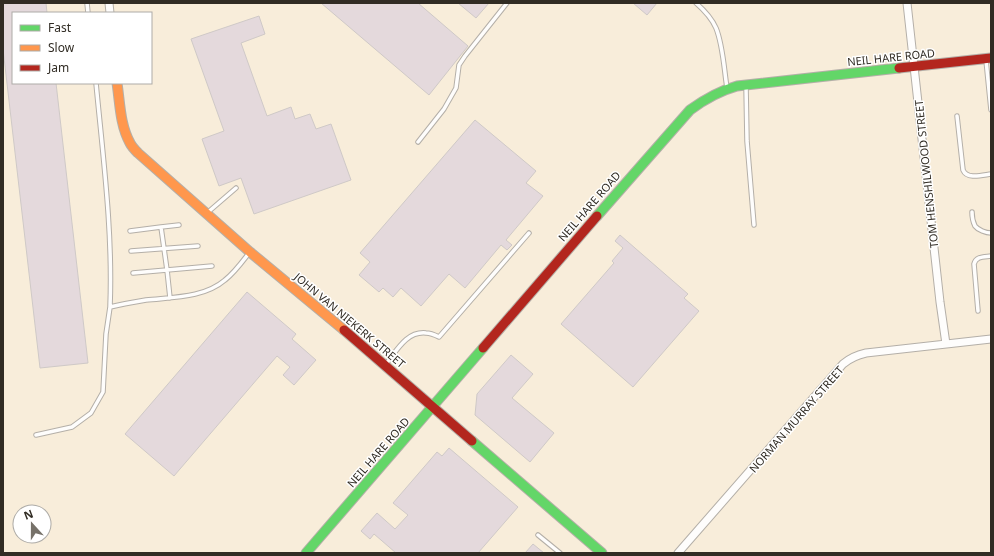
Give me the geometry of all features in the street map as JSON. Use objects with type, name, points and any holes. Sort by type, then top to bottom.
[{"type":"street","name":"TOM HENSHILWOOD STREET","points":[[907,3],[946,344]]},
{"type":"street","name":"NEIL HARE ROAD","points":[[306,553],[590,224],[690,110],[701,101],[713,94],[746,85],[988,58]]},
{"type":"street","name":"JOHN VAN NIEKERK STREET","points":[[117,84],[119,101],[127,134],[131,144],[138,153],[250,252],[385,365],[602,553]]},
{"type":"street","name":"NORMAN MURRAY STREET","points":[[678,553],[849,359],[866,353],[991,339]]},
{"type":"lane","points":[[418,142],[444,108],[456,88],[459,65],[506,3]]},
{"type":"lane","points":[[696,3],[710,18],[716,28],[728,89]]},
{"type":"lane","points":[[988,58],[991,110]]},
{"type":"lane","points":[[36,435],[72,427],[90,413],[103,392],[106,334],[110,307],[111,285],[106,195],[96,84]]},
{"type":"lane","points":[[746,85],[747,142],[754,225]]},
{"type":"lane","points":[[957,116],[964,173],[970,176],[991,174]]},
{"type":"lane","points":[[206,213],[236,188]]},
{"type":"lane","points":[[972,212],[975,226],[980,230],[991,233]]},
{"type":"lane","points":[[130,230],[179,225]]},
{"type":"lane","points":[[161,227],[165,249],[170,298]]},
{"type":"lane","points":[[385,365],[411,335],[415,333],[427,333],[438,337],[529,234]]},
{"type":"lane","points":[[131,251],[198,246]]},
{"type":"lane","points":[[110,307],[136,301],[195,295],[211,289],[225,281],[250,252]]},
{"type":"lane","points":[[978,311],[974,264],[975,260],[978,258],[991,256]]},
{"type":"lane","points":[[133,273],[212,266]]},
{"type":"lane","points":[[538,535],[560,553]]},
{"type":"shaded area","points":[[3,3],[991,3],[991,553],[3,553]]},
{"type":"building","points":[[3,3],[46,3],[47,12],[12,12],[12,84],[56,84],[88,363],[40,368],[3,49]]},
{"type":"building","points":[[321,3],[418,3],[468,46],[429,95]]},
{"type":"building","points":[[458,3],[489,3],[476,18]]},
{"type":"building","points":[[633,3],[657,3],[647,15]]},
{"type":"building","points":[[259,16],[265,34],[241,43],[267,116],[291,107],[295,119],[310,114],[316,129],[331,124],[351,180],[254,214],[241,178],[219,186],[202,139],[224,131],[191,39]]},
{"type":"building","points":[[475,120],[536,171],[526,183],[543,196],[506,240],[512,245],[507,250],[501,245],[465,288],[449,274],[421,306],[401,288],[393,297],[383,288],[379,292],[359,275],[370,262],[360,253]]},
{"type":"building","points":[[620,235],[688,294],[684,298],[699,311],[633,387],[561,324],[614,263],[612,261],[623,248],[615,241]]},
{"type":"building","points":[[247,292],[296,334],[292,339],[316,360],[294,385],[283,375],[290,367],[277,356],[174,476],[125,434]]},
{"type":"building","points":[[511,355],[533,374],[512,398],[554,433],[530,462],[475,415],[477,394]]},
{"type":"building","points":[[449,448],[518,507],[478,553],[396,553],[374,534],[370,539],[361,531],[377,513],[395,529],[408,515],[393,503],[437,452],[442,456]]},
{"type":"building","points":[[533,544],[544,553],[525,553]]},
{"type":"traffic: fast","points":[[597,216],[690,110],[718,93],[737,86],[899,68]]},
{"type":"traffic: fast","points":[[306,553],[483,348]]},
{"type":"traffic: fast","points":[[472,441],[602,553]]},
{"type":"traffic: slow","points":[[117,84],[124,129],[135,150],[250,252],[344,330]]},
{"type":"traffic: jam","points":[[899,68],[991,58]]},
{"type":"traffic: jam","points":[[483,348],[597,216]]},
{"type":"traffic: jam","points":[[344,330],[472,441]]}]
